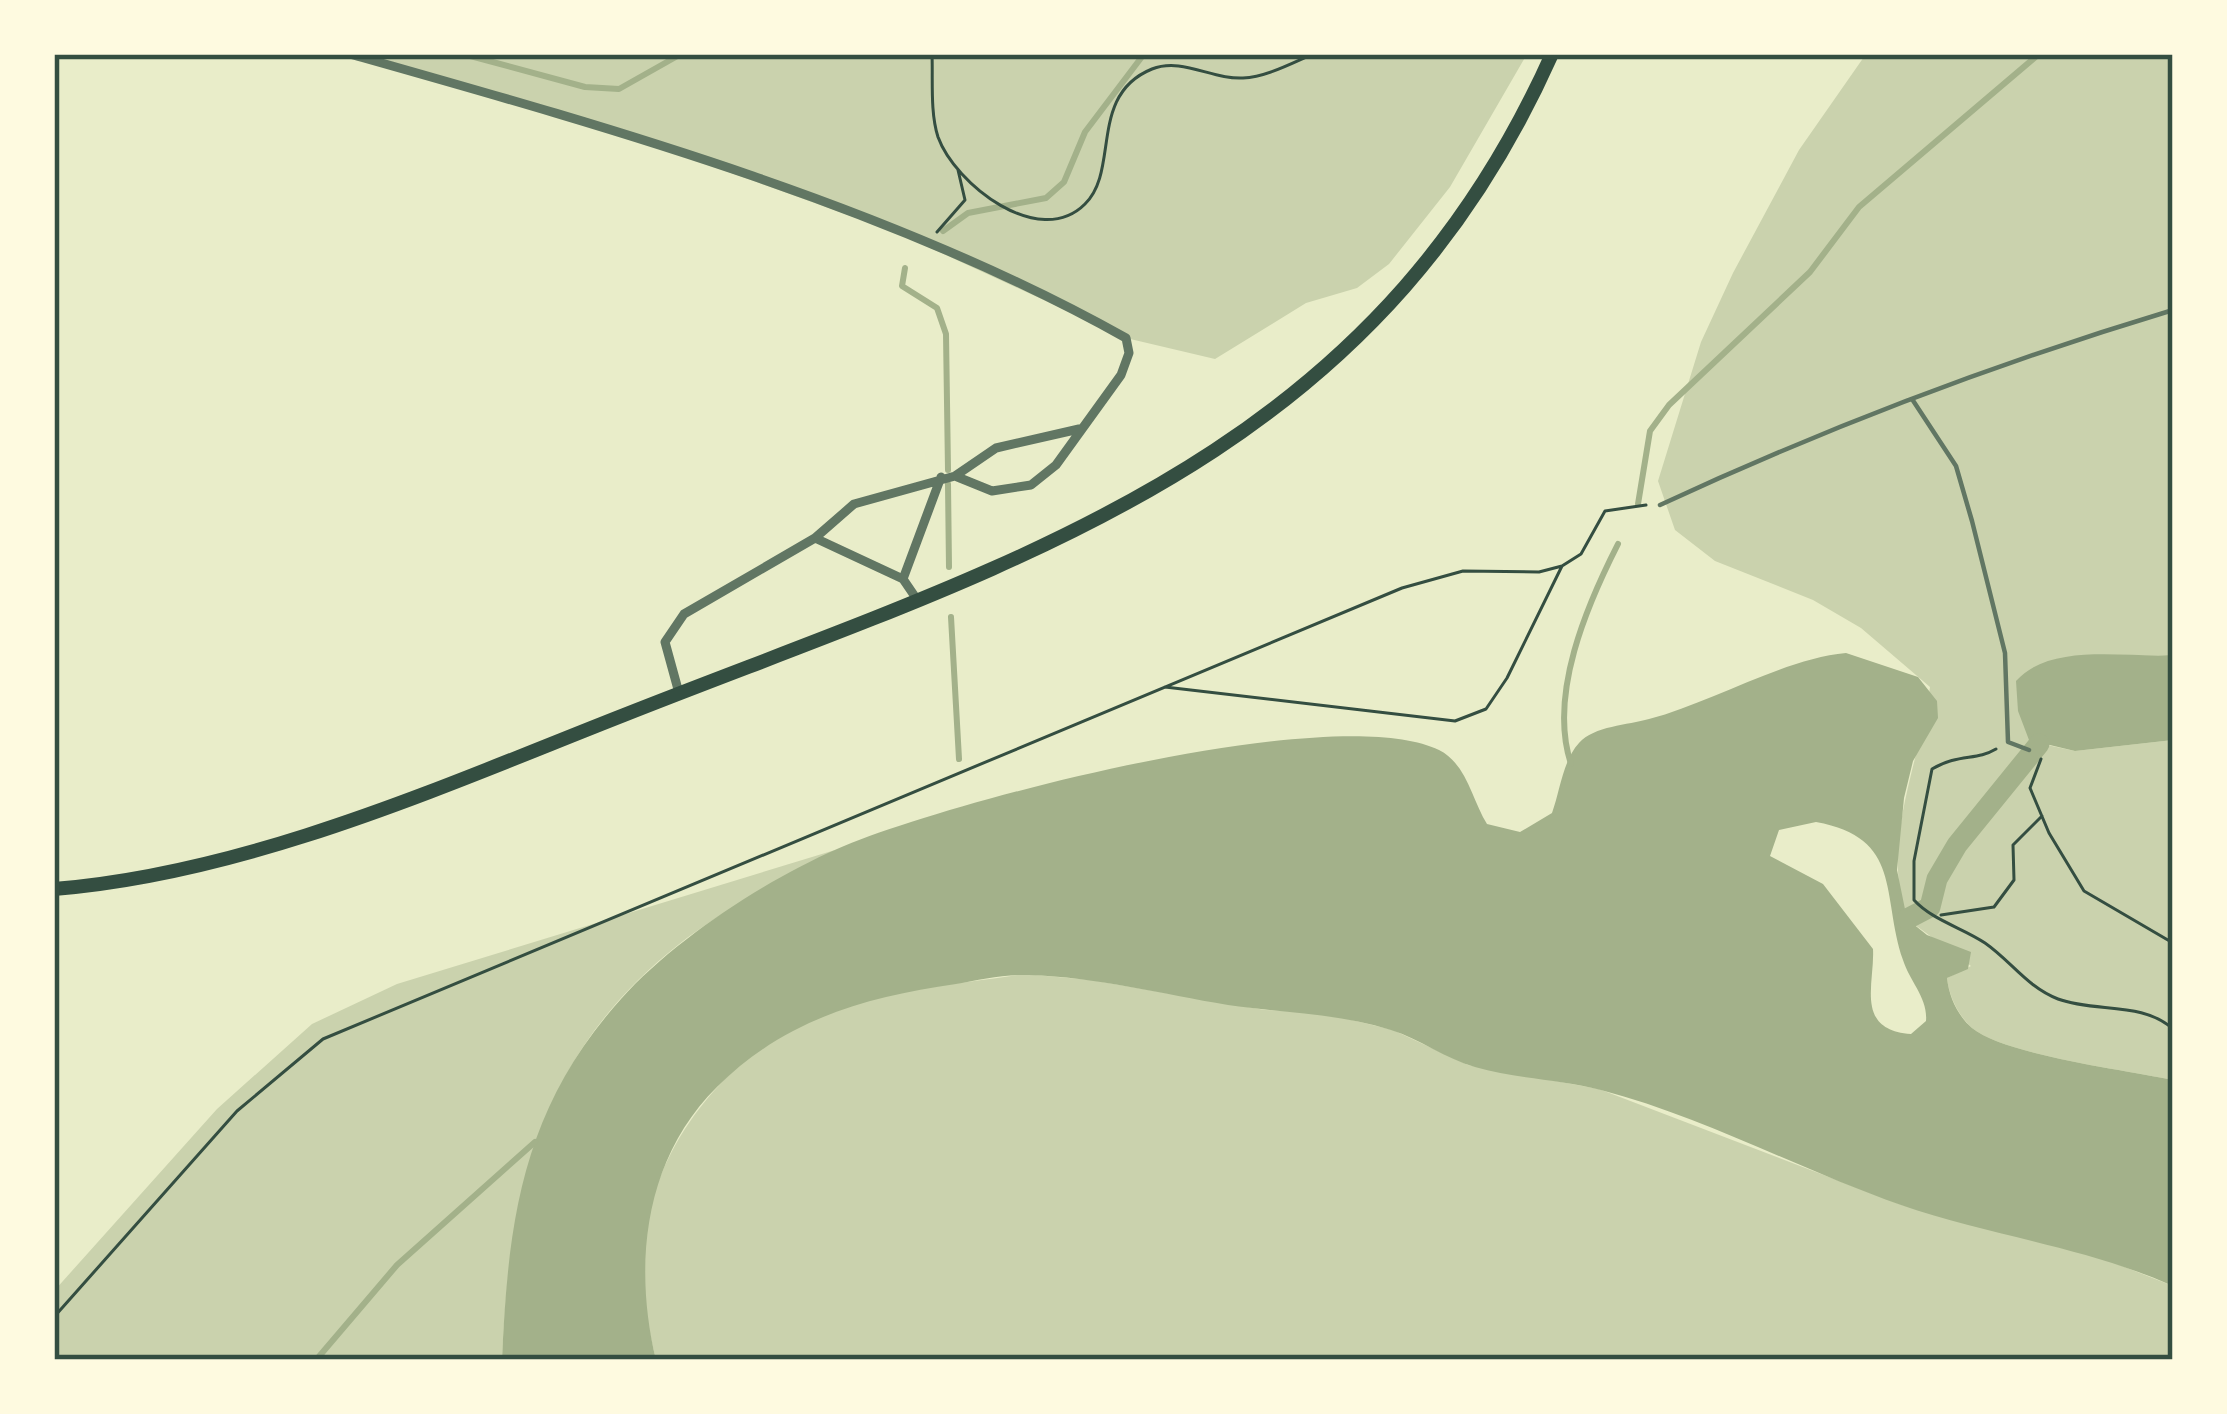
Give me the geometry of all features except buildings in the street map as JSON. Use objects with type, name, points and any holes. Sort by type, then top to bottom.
[{"type":"highway","points":[[54,889],[198,864],[282,840],[918,601],[1129,506],[1208,458],[1299,388],[1381,310],[1466,207],[1514,133],[1552,54]]},
{"type":"street","points":[[350,54],[615,131],[924,244],[1126,338],[1130,353],[1121,375],[1056,465],[1031,485],[992,491],[955,476],[941,477],[854,504],[815,538],[712,596],[673,626],[665,642],[679,693]]},
{"type":"street","points":[[955,476],[996,448],[1079,429]]},
{"type":"street","points":[[903,579],[941,477]]},
{"type":"street","points":[[815,538],[903,579],[918,601]]},
{"type":"lane","points":[[1660,506],[1741,464],[2035,352],[2173,310]]},
{"type":"lane","points":[[1912,399],[1956,466],[2005,652],[2008,742],[2029,750]]},
{"type":"path","points":[[924,244],[964,200],[958,168],[935,126],[932,54]]},
{"type":"path","points":[[958,168],[1012,212],[1049,219],[1068,216],[1095,192],[1107,123],[1137,79],[1170,66],[1242,79],[1313,54]]},
{"type":"path","points":[[54,1318],[236,1111],[323,1039],[1432,578],[1462,571],[1539,572],[1562,566],[1582,554],[1612,506],[1660,506]]},
{"type":"path","points":[[1163,687],[1456,721],[1486,709],[1508,678],[1562,566]]},
{"type":"path","points":[[2008,742],[1985,756],[1956,755],[1932,769],[1914,862],[1914,900],[1984,942],[2029,984],[2060,999],[2161,1018],[2173,1029]]},
{"type":"path","points":[[2041,759],[2030,788],[2084,892],[2173,943]]},
{"type":"path","points":[[1939,916],[1994,907],[2014,880],[2013,845],[2043,815]]},
{"type":"shaded area","points":[[350,54],[1527,54],[1450,187],[1389,264],[1357,288],[1306,303],[1215,359],[1126,338],[898,233],[615,131]]},
{"type":"shaded area","points":[[1866,54],[2173,54],[2173,655],[2084,657],[2029,741],[2075,751],[2173,740],[2173,1080],[2038,1054],[1988,1038],[1967,1023],[1955,1005],[1947,978],[1971,966],[1907,919],[1900,890],[1900,832],[1930,687],[1861,628],[1813,600],[1715,561],[1675,530],[1658,481],[1701,342],[1733,273],[1799,150]]},
{"type":"shaded area","points":[[1846,653],[1918,677],[1937,701],[1938,718],[1913,761],[1904,798],[1897,870],[1907,919],[1927,935],[1971,952],[1968,969],[1947,978],[1962,1018],[1988,1038],[2011,1046],[2173,1080],[2173,1286],[2106,1261],[1901,1205],[1639,1101],[1585,1086],[1475,1067],[1371,1024],[1104,982],[1020,975],[922,989],[858,1005],[798,1028],[743,1064],[692,1116],[660,1180],[646,1251],[649,1324],[656,1360],[502,1360],[516,1213],[542,1124],[562,1082],[588,1040],[643,977],[693,934],[780,878],[890,829],[1048,784],[1231,747],[1316,737],[1388,738],[1439,750],[1463,773],[1487,824],[1520,832],[1552,813],[1569,758],[1585,737],[1673,712],[1822,657]],"holes":[[[1816,822],[1863,841],[1884,872],[1903,960],[1926,1013],[1926,1021],[1911,1034],[1893,1031],[1874,1014],[1873,949],[1823,884],[1770,856],[1779,830]]]},
{"type":"shaded area","points":[[2173,655],[2173,740],[2075,751],[2029,740],[2018,711],[2016,681],[2031,669],[2068,656]]},
{"type":"shaded area","points":[[835,850],[678,945],[631,988],[593,1033],[540,1131],[524,1184],[513,1240],[502,1360],[54,1360],[54,1291],[217,1109],[312,1024],[397,984]]},
{"type":"shaded area","points":[[1024,974],[1091,980],[1265,1010],[1323,1013],[1393,1030],[1468,1065],[1599,1089],[1902,1205],[2089,1253],[2173,1286],[2173,1360],[656,1360],[643,1292],[646,1228],[656,1188],[673,1150],[722,1082],[753,1054],[825,1013],[898,993]]},
{"type":"waterway","points":[[463,54],[585,87],[619,89],[681,54]]},
{"type":"waterway","points":[[943,231],[968,213],[1046,198],[1064,182],[1085,132],[1144,54]]},
{"type":"waterway","points":[[1638,504],[1650,431],[1669,405],[1810,272],[1859,207],[2039,54]]},
{"type":"waterway","points":[[905,268],[902,286],[937,308],[946,334],[948,470]]},
{"type":"waterway","points":[[948,484],[949,567]]},
{"type":"waterway","points":[[1571,764],[1564,709],[1574,651],[1618,544]]},
{"type":"waterway","points":[[951,617],[959,759]]},
{"type":"waterway","points":[[1907,919],[1930,907],[1937,879],[1957,845],[2039,744]]},
{"type":"waterway","points":[[316,1360],[397,1265],[535,1142]]}]
